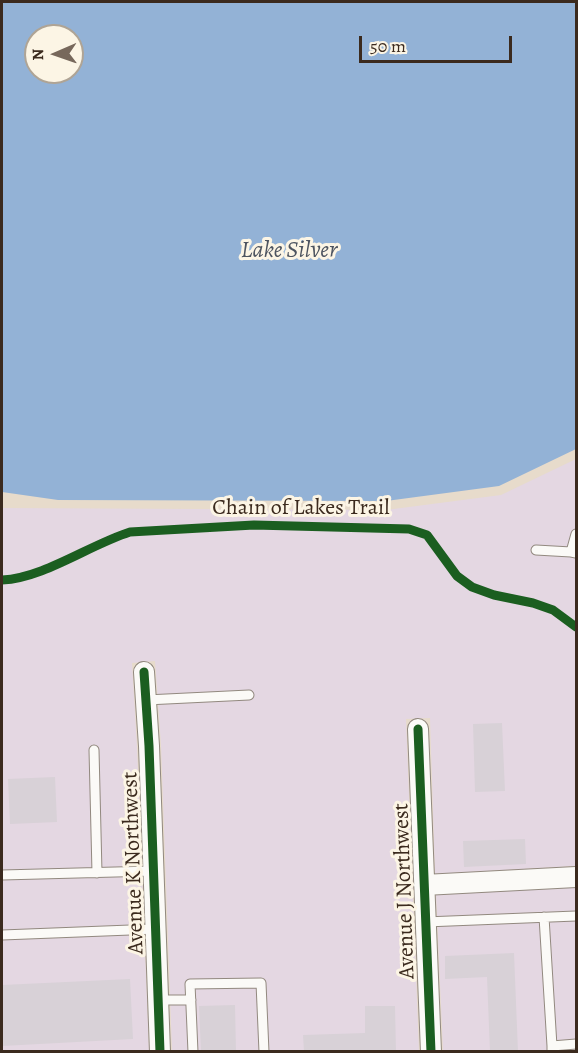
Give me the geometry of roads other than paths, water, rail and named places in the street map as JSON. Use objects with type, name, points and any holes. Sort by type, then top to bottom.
[{"type":"street","name":"Avenue K Northwest","points":[[144,672],[160,1052]]},
{"type":"street","name":"Avenue J Northwest","points":[[418,729],[431,1052]]},
{"type":"street","points":[[424,885],[576,877]]},
{"type":"lane","points":[[536,550],[574,552],[576,534]]},
{"type":"lane","points":[[146,700],[249,695]]},
{"type":"lane","points":[[94,750],[97,873]]},
{"type":"lane","points":[[2,875],[153,871]]},
{"type":"lane","points":[[425,922],[576,916]]},
{"type":"lane","points":[[544,918],[552,1049],[575,1044]]},
{"type":"lane","points":[[2,936],[156,929]]},
{"type":"lane","points":[[193,1052],[190,984],[261,983],[264,1052]]},
{"type":"lane","points":[[158,1000],[191,1000]]},
{"type":"water","name":"Lake Silver","points":[[2,2],[576,2],[576,449],[499,486],[386,501],[58,500],[2,492]]}]
